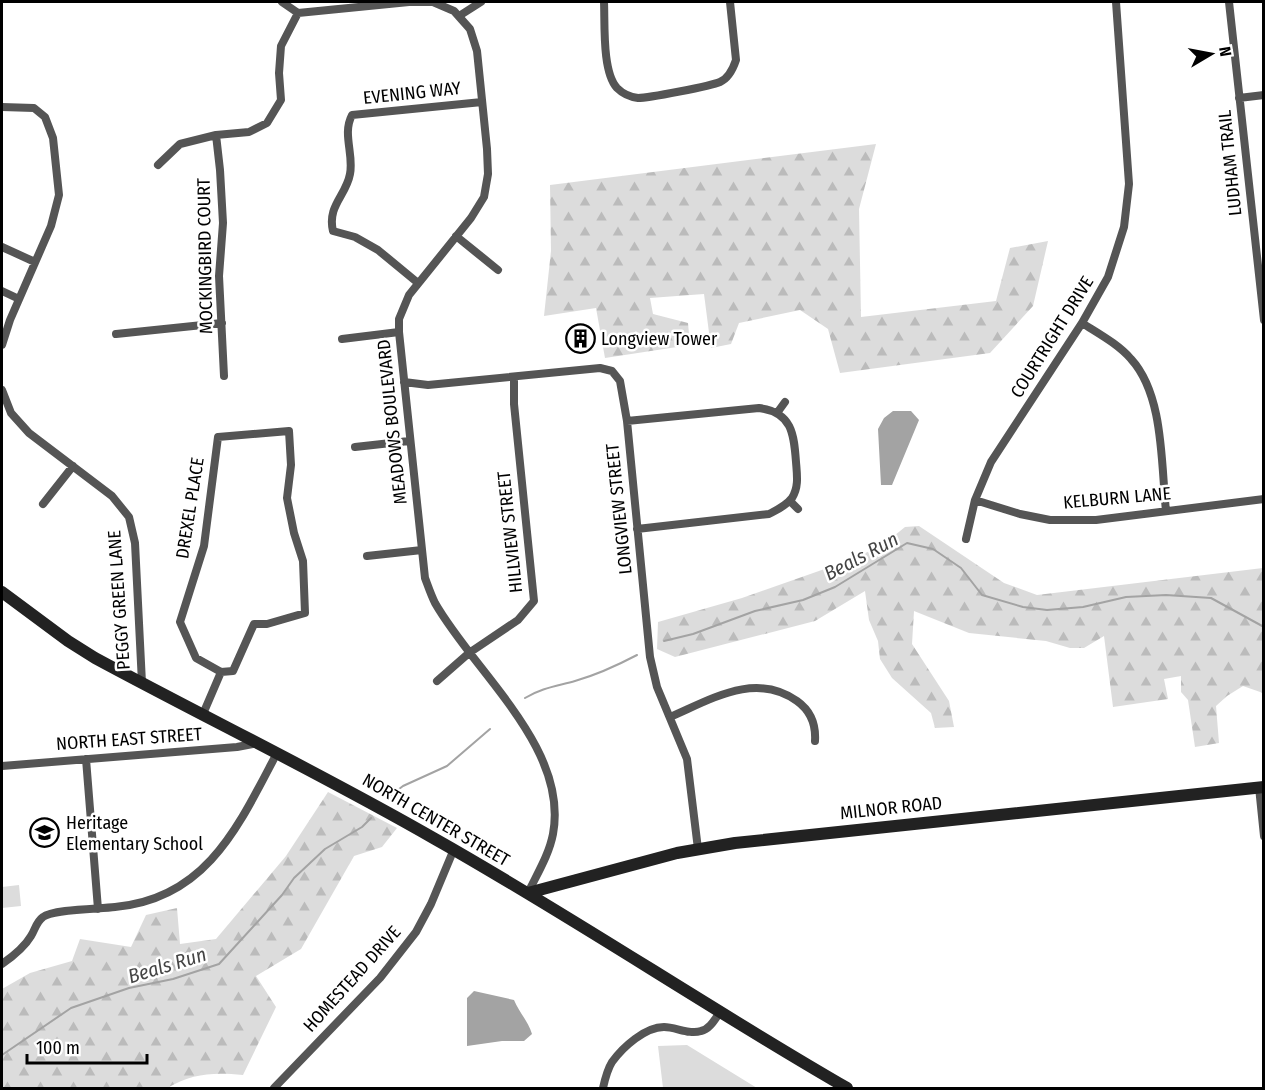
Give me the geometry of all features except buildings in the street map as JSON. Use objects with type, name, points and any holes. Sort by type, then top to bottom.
[{"type":"main road","name":"NORTH CENTER STREET","points":[[2,592],[68,641],[142,683],[454,849],[847,1089]]},
{"type":"main road","name":"MILNOR ROAD","points":[[528,893],[698,849],[890,826],[1261,787]]},
{"type":"street","points":[[282,2],[298,13],[355,4],[433,2],[454,11],[459,16],[481,2]]},
{"type":"street","points":[[604,2],[610,77],[619,91],[638,98],[721,82],[728,76],[736,60],[730,2]]},
{"type":"street","name":"COURTRIGHT DRIVE","points":[[966,539],[975,500],[991,462],[1082,323],[1108,277],[1125,227],[1129,184],[1116,2]]},
{"type":"street","name":"LUDHAM TRAIL","points":[[1229,2],[1263,320]]},
{"type":"street","points":[[158,165],[180,144],[216,135],[249,132],[267,123],[281,100],[279,73],[281,46],[298,13]]},
{"type":"street","name":"MEADOWS BOULEVARD","points":[[459,16],[470,29],[477,51],[488,174],[484,197],[471,218],[409,295],[399,319],[399,332],[425,578],[434,601],[534,742],[553,787],[555,811],[553,835],[546,858],[528,893]]},
{"type":"street","points":[[1239,98],[1263,95]]},
{"type":"street","name":"EVENING WAY","points":[[418,283],[378,250],[355,237],[333,231],[330,218],[350,175],[350,150],[346,125],[352,115],[482,102]]},
{"type":"street","points":[[2,107],[34,108],[45,117],[53,138],[59,195],[51,226],[2,345]]},
{"type":"street","name":"MOCKINGBIRD COURT","points":[[216,135],[223,223],[219,276],[224,376]]},
{"type":"street","points":[[456,236],[498,270]]},
{"type":"street","points":[[2,247],[35,262]]},
{"type":"street","points":[[2,291],[19,299]]},
{"type":"street","points":[[116,334],[222,323]]},
{"type":"street","points":[[1082,323],[1119,347],[1144,375],[1152,393],[1156,414],[1166,511]]},
{"type":"street","points":[[342,339],[399,332]]},
{"type":"street","name":"LONGVIEW STREET","points":[[404,382],[428,385],[600,368],[612,370],[620,381],[627,421],[650,657],[657,687],[688,766],[698,849]]},
{"type":"street","name":"HILLVIEW STREET","points":[[437,681],[469,653],[518,620],[534,601],[514,404],[514,377]]},
{"type":"street","name":"PEGGY GREEN LANE","points":[[2,390],[10,413],[29,433],[112,496],[129,517],[135,543],[142,683]]},
{"type":"street","points":[[777,413],[785,402]]},
{"type":"street","points":[[627,421],[759,408],[777,413],[787,421],[794,438],[798,480],[790,501],[769,514],[637,529]]},
{"type":"street","name":"DREXEL PLACE","points":[[289,431],[291,465],[287,498],[294,533],[303,561],[305,613],[267,624],[254,624],[233,671],[221,672],[196,658],[180,622],[204,546],[218,437],[289,431]]},
{"type":"street","points":[[355,447],[409,441]]},
{"type":"street","points":[[43,504],[73,466]]},
{"type":"street","name":"KELBURN LANE","points":[[975,500],[1020,514],[1050,520],[1096,520],[1263,499]]},
{"type":"street","points":[[790,501],[798,509]]},
{"type":"street","points":[[367,556],[422,550]]},
{"type":"street","points":[[203,714],[221,672]]},
{"type":"street","points":[[670,717],[730,691],[766,688],[789,696],[807,710],[816,730],[815,741]]},
{"type":"street","name":"NORTH EAST STREET","points":[[2,766],[237,747],[258,743]]},
{"type":"street","points":[[2,964],[15,955],[44,916],[68,911],[142,903],[165,895],[206,867],[235,829],[277,753]]},
{"type":"street","points":[[86,759],[98,909]]},
{"type":"street","points":[[1261,787],[1263,836]]},
{"type":"street","name":"HOMESTEAD DRIVE","points":[[274,1089],[380,978],[410,941],[429,910],[454,849]]},
{"type":"street","points":[[603,1089],[612,1062],[642,1035],[663,1027],[694,1032],[702,1031],[720,1012]]},
{"type":"green space","points":[[876,144],[859,209],[861,317],[996,301],[1010,248],[1048,241],[1033,306],[990,353],[840,373],[828,329],[800,310],[739,323],[731,344],[711,348],[704,294],[650,298],[653,314],[688,323],[690,345],[605,358],[596,308],[544,316],[551,251],[550,185]]},
{"type":"green space","points":[[919,526],[1004,583],[1037,595],[1263,568],[1263,693],[1243,686],[1227,696],[1216,706],[1219,743],[1195,747],[1188,700],[1181,692],[1181,676],[1164,679],[1168,699],[1113,707],[1104,636],[1084,648],[1070,648],[1046,641],[969,633],[914,611],[912,644],[949,701],[954,727],[935,728],[931,713],[892,678],[880,659],[878,641],[869,620],[865,591],[815,621],[675,657],[657,649],[658,622],[742,598],[853,559],[884,544],[905,527]]},
{"type":"green space","points":[[328,792],[397,828],[382,847],[354,856],[301,949],[256,976],[276,1007],[243,1075],[204,1075],[186,1079],[167,1088],[2,1088],[2,989],[30,973],[72,961],[80,939],[131,947],[146,915],[177,908],[180,944],[216,939],[286,856]]},
{"type":"green space","points":[[19,885],[21,906],[2,908],[2,887]]},
{"type":"green space","points":[[687,1045],[757,1088],[663,1088],[658,1046]]},
{"type":"shaded area","points":[[893,411],[911,411],[919,420],[892,485],[881,485],[878,429],[884,418]]},
{"type":"shaded area","points":[[474,991],[514,1000],[532,1034],[524,1041],[502,1041],[467,1046],[467,998]]},
{"type":"waterway","name":"Beals Run","points":[[664,641],[693,634],[755,611],[803,600],[835,587],[907,543],[933,549],[961,568],[982,595],[1023,607],[1047,610],[1083,607],[1126,597],[1166,595],[1211,598],[1264,627]]},
{"type":"waterway","name":"Beals Run","points":[[525,698],[543,690],[599,673],[637,655]]},
{"type":"waterway","name":"Beals Run","points":[[390,796],[403,786],[447,766],[490,729]]},
{"type":"waterway","name":"Beals Run","points":[[2,1055],[71,1008],[129,988],[173,979],[219,964],[282,895],[294,878],[325,849],[362,827],[371,818]]},
{"type":"place","name":"Longview Tower","points":[[580,339]]},
{"type":"place","name":"Heritage Elementary School","points":[[45,833]]}]
